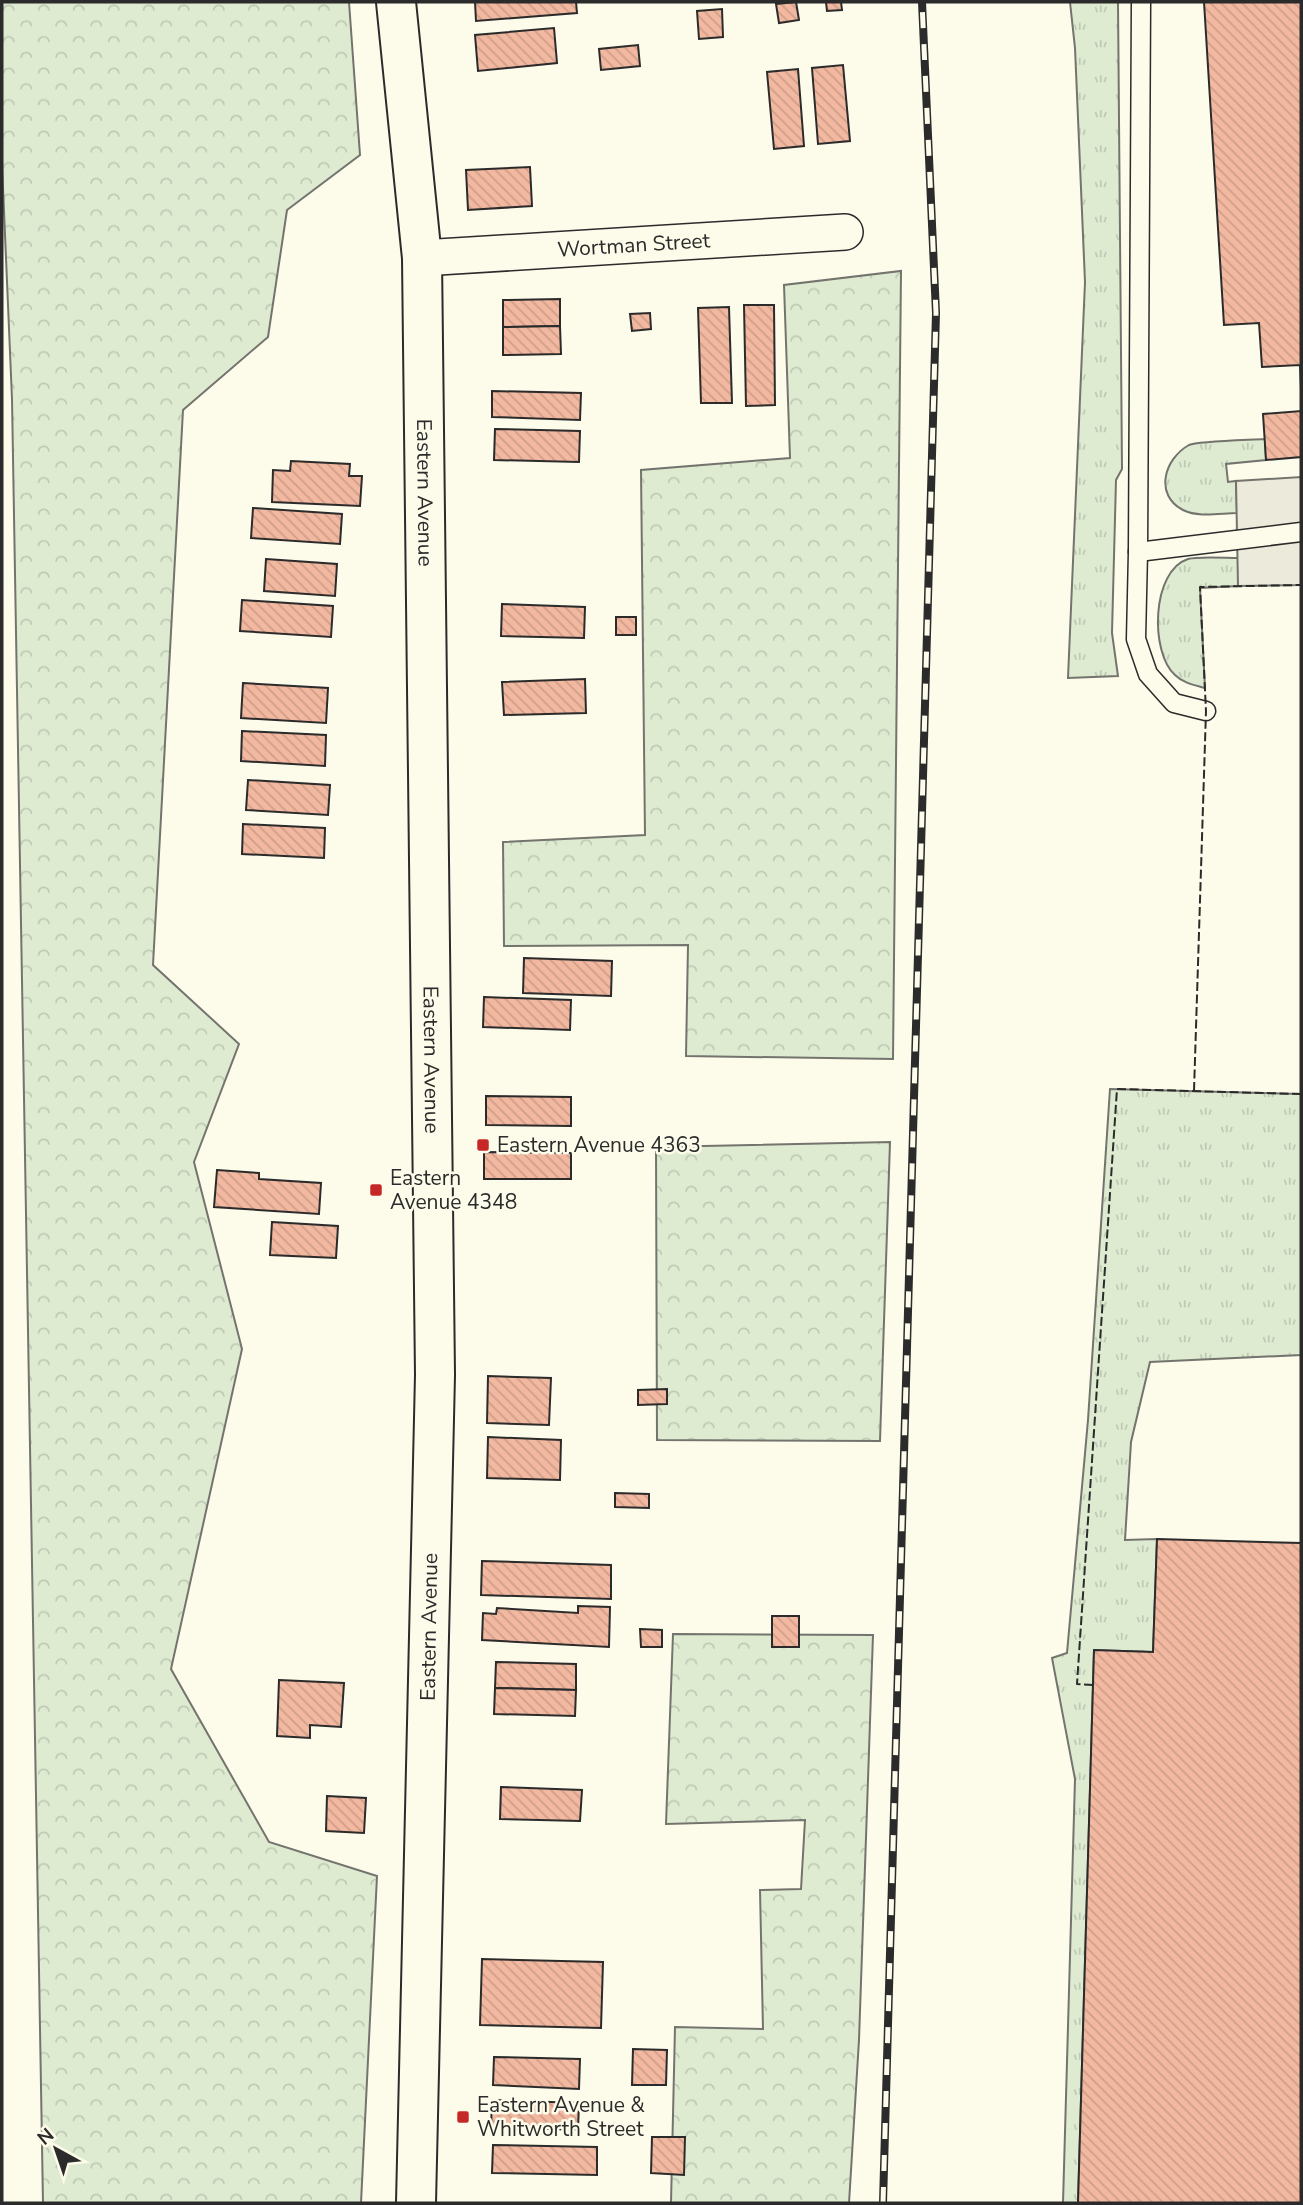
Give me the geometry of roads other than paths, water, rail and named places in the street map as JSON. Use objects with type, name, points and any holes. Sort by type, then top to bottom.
[{"type":"main road","name":"Eastern Avenue","points":[[396,2],[422,258],[435,1375],[416,2203]]},
{"type":"street","name":"Wortman Street","points":[[422,258],[845,232]]},
{"type":"lane","points":[[1141,2],[1136,639],[1148,674],[1174,703],[1206,711]]},
{"type":"lane","points":[[1138,552],[1301,532]]},
{"type":"railway","points":[[883,2203],[936,313],[922,2]]},
{"type":"place","name":"Eastern Avenue 4363","points":[[483,1145]]},
{"type":"place","name":"Eastern Avenue 4348","points":[[376,1190]]},
{"type":"place","name":"Eastern Avenue & Whitworth Street","points":[[463,2117]]}]
